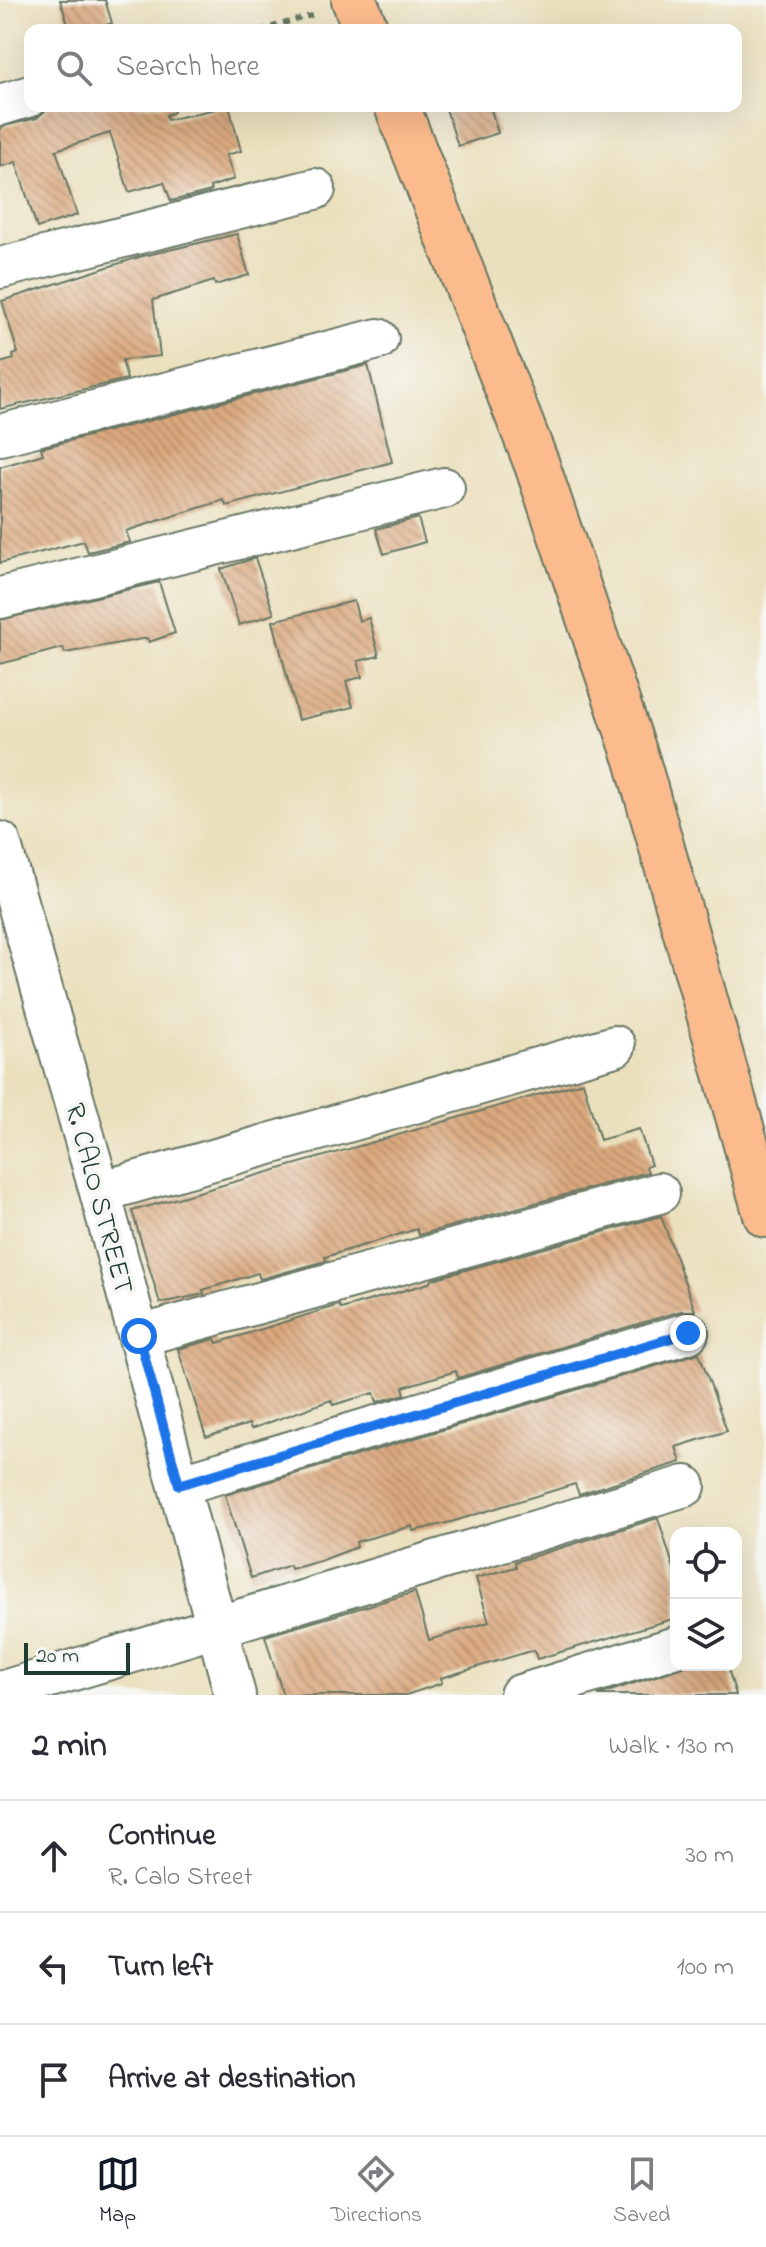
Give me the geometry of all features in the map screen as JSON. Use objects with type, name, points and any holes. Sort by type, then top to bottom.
[{"type":"main road","points":[[399,112],[537,465],[637,760],[766,1215]]},
{"type":"street","points":[[0,105],[24,98]]},
{"type":"street","points":[[0,268],[315,189]]},
{"type":"street","points":[[0,435],[378,339]]},
{"type":"street","points":[[0,598],[444,488]]},
{"type":"street","name":"R. CALO STREET","points":[[0,842],[100,1192],[235,1695]]},
{"type":"street","points":[[100,1192],[615,1046]]},
{"type":"street","points":[[139,1336],[659,1193]]},
{"type":"street","points":[[179,1485],[688,1333]]},
{"type":"street","points":[[20,1690],[217,1626],[685,1486]]},
{"type":"street","points":[[520,1695],[670,1649]]},
{"type":"path","points":[[291,24],[359,11]]},
{"type":"building","points":[[60,0],[105,0],[112,23],[68,24]]},
{"type":"building","points":[[44,112],[174,112],[166,115],[167,120],[202,112],[231,112],[241,151],[226,155],[234,179],[210,187],[211,191],[171,201],[164,182],[129,192],[110,133],[56,150],[77,215],[37,228],[16,162],[0,167],[0,127],[37,118]]},
{"type":"building","points":[[447,112],[492,112],[498,133],[458,146]]},
{"type":"building","points":[[237,234],[249,275],[215,285],[214,281],[153,300],[160,356],[122,360],[127,379],[0,409],[0,363],[14,359],[13,355],[18,353],[2,301],[139,257]]},
{"type":"building","points":[[368,365],[392,462],[226,506],[224,500],[126,531],[130,542],[88,552],[84,541],[0,563],[0,467],[43,454],[41,448]]},
{"type":"building","points":[[418,518],[425,542],[384,554],[376,529]]},
{"type":"building","points":[[255,558],[274,614],[239,625],[221,569]]},
{"type":"building","points":[[159,582],[175,633],[149,642],[147,638],[65,653],[63,648],[0,664],[0,620]]},
{"type":"building","points":[[354,601],[359,621],[369,618],[379,656],[358,661],[362,677],[346,681],[353,707],[298,720],[273,621]]},
{"type":"building","points":[[583,1082],[600,1140],[639,1129],[651,1165],[646,1167],[648,1172],[419,1235],[417,1229],[325,1257],[326,1261],[260,1279],[258,1273],[203,1290],[204,1294],[160,1303],[132,1211]]},
{"type":"building","points":[[661,1216],[695,1311],[681,1311],[458,1378],[456,1371],[403,1387],[405,1394],[377,1402],[374,1393],[333,1405],[331,1400],[251,1429],[249,1424],[206,1437],[178,1349],[215,1339],[217,1343],[339,1305],[341,1309],[429,1283],[433,1279]]},
{"type":"building","points":[[699,1353],[727,1431],[676,1447],[681,1462],[579,1494],[575,1484],[451,1522],[413,1531],[412,1526],[356,1542],[357,1547],[320,1561],[291,1569],[290,1565],[251,1578],[225,1495]]},
{"type":"building","points":[[658,1518],[670,1556],[670,1620],[537,1659],[534,1650],[441,1678],[442,1683],[406,1695],[283,1695],[265,1636],[415,1592],[429,1640],[489,1622],[476,1578],[516,1567],[515,1562]]},
{"type":"building","points":[[671,1671],[729,1671],[736,1695],[598,1695]]},
{"type":"route","points":[[139,1336],[179,1485],[688,1333]]}]
